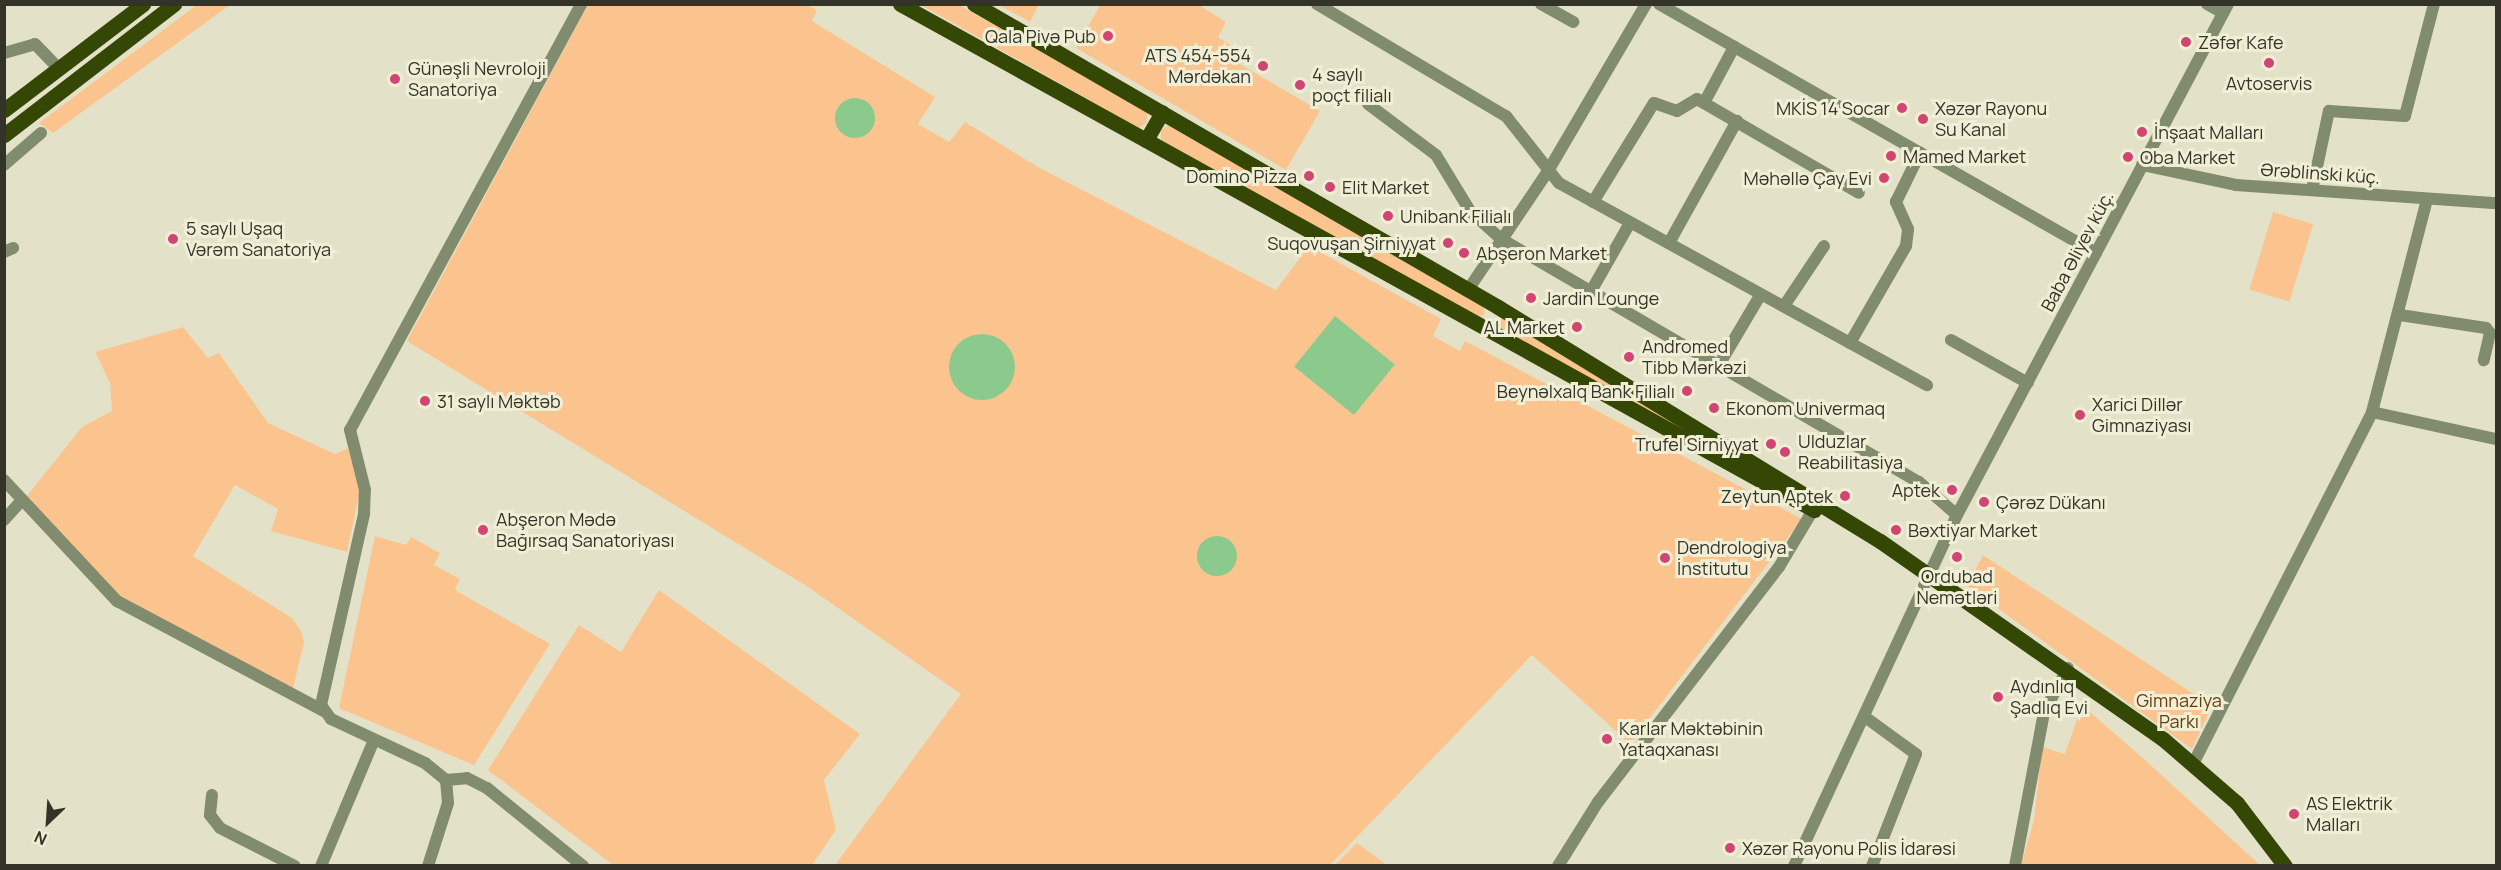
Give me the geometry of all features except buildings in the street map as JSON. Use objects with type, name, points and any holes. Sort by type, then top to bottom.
[{"type":"main road","points":[[4,110],[57,67],[143,4]]},
{"type":"main road","points":[[4,135],[76,77],[174,4]]},
{"type":"main road","points":[[900,4],[1928,574]]},
{"type":"main road","points":[[974,4],[1498,307],[1928,574],[2068,668],[2193,764],[2252,820],[2285,866]]},
{"type":"main road","points":[[1146,140],[1162,112]]},
{"type":"main road","points":[[1486,327],[1498,307]]},
{"type":"street","points":[[324,711],[321,698],[365,502],[352,424],[581,4]]},
{"type":"street","points":[[1317,4],[1506,117],[1548,171],[1593,202],[1927,385]]},
{"type":"street","points":[[1541,4],[1573,22]]},
{"type":"street","points":[[1468,290],[1548,171],[1647,4]]},
{"type":"street","points":[[1659,4],[2096,253]]},
{"type":"street","points":[[2207,4],[2225,9]]},
{"type":"street","points":[[2312,190],[2329,111],[2405,116],[2434,4]]},
{"type":"street","name":"Baba Əliyev küç.","points":[[1865,717],[1928,574],[1958,515],[2225,9]]},
{"type":"street","points":[[4,53],[35,44],[57,67]]},
{"type":"street","points":[[1704,103],[1734,47]]},
{"type":"street","points":[[1593,202],[1654,103],[1677,111],[1697,99],[1737,121],[1801,164],[1859,193]]},
{"type":"street","points":[[1368,104],[1436,155],[1470,211],[1501,239],[1590,293],[1719,365],[1919,482],[1958,515]]},
{"type":"street","points":[[1669,243],[1737,121]]},
{"type":"street","points":[[4,165],[41,133]]},
{"type":"street","points":[[1850,343],[1905,246],[1908,229],[1896,202],[1920,153]]},
{"type":"street","name":"Ərəblinski küç.","points":[[2142,165],[2202,181],[2496,203]]},
{"type":"street","points":[[2193,764],[2372,412],[2400,315],[2427,199]]},
{"type":"street","points":[[1590,293],[1630,223]]},
{"type":"street","points":[[1784,306],[1824,246]]},
{"type":"street","points":[[1719,365],[1761,294]]},
{"type":"street","points":[[2400,315],[2486,328],[2490,333],[2484,360]]},
{"type":"street","points":[[1951,340],[2028,383]]},
{"type":"street","points":[[2372,412],[2496,439]]},
{"type":"street","points":[[4,480],[117,601],[374,740],[425,763],[446,780],[467,778],[487,788],[583,866]]},
{"type":"street","points":[[4,520],[22,500]]},
{"type":"street","points":[[1557,866],[1598,802],[1779,567],[1813,510]]},
{"type":"street","points":[[2015,866],[2044,712],[2068,668]]},
{"type":"street","points":[[1794,866],[1865,717],[1916,754],[1872,866]]},
{"type":"street","points":[[321,866],[374,740]]},
{"type":"street","points":[[428,866],[448,803],[446,780]]},
{"type":"street","points":[[212,795],[210,815],[220,828],[295,866]]},
{"type":"green space","points":[[198,4],[230,5],[53,133],[39,123]]},
{"type":"green space","points":[[588,5],[807,5],[817,10],[812,21],[935,97],[918,124],[949,142],[965,122],[1038,167],[1276,290],[1309,246],[1441,319],[1433,336],[1460,351],[1465,341],[1802,519],[1630,744],[1532,655],[1330,865],[835,865],[961,694],[805,585],[407,341]]},
{"type":"green space","points":[[921,5],[959,5],[1148,112],[1146,123],[1139,128]]},
{"type":"green space","points":[[999,5],[1039,5],[1030,22]]},
{"type":"green space","points":[[1100,5],[1199,5],[1226,22],[1218,37],[1231,46],[1226,56],[1320,111],[1286,170],[1076,48]]},
{"type":"green space","points":[[1169,125],[1483,307],[1485,314],[1478,317],[1161,140],[1161,130]]},
{"type":"green space","points":[[2273,212],[2313,224],[2289,302],[2249,289]]},
{"type":"green space","points":[[1499,317],[1681,424],[1680,428],[1494,326]]},
{"type":"green space","points":[[183,327],[208,358],[219,353],[268,423],[335,454],[348,448],[360,490],[347,552],[271,531],[278,509],[235,485],[193,556],[292,618],[301,631],[304,642],[292,693],[119,596],[27,496],[82,427],[112,411],[110,383],[95,352]]},
{"type":"green space","points":[[375,536],[406,545],[411,537],[440,553],[434,565],[460,579],[455,590],[550,644],[474,765],[339,708]]},
{"type":"green space","name":"Gimnaziya Parkı","points":[[1983,555],[2212,706],[2192,749],[1967,586]]},
{"type":"green space","points":[[659,590],[860,734],[824,780],[836,830],[812,865],[613,865],[488,770],[579,625],[621,652]]},
{"type":"green space","points":[[2082,705],[2260,865],[2021,866],[2034,820],[2042,747],[2065,754]]},
{"type":"green space","points":[[1357,843],[1387,865],[1335,865]]},
{"type":"shaded area","points":[[855,98],[863,99],[869,104],[874,110],[874,126],[869,132],[863,137],[855,138],[847,137],[841,132],[836,126],[835,118],[836,110],[841,104],[847,99]]},
{"type":"shaded area","points":[[1335,316],[1395,364],[1354,415],[1294,367]]},
{"type":"shaded area","points":[[982,334],[995,337],[1005,344],[1012,354],[1015,367],[1012,380],[1005,390],[995,397],[982,400],[969,397],[959,390],[952,380],[949,367],[952,354],[959,344],[969,337]]},
{"type":"shaded area","points":[[1217,536],[1225,537],[1231,542],[1236,548],[1236,564],[1231,570],[1225,575],[1217,576],[1209,575],[1203,570],[1198,564],[1197,556],[1198,548],[1203,542],[1209,537]]},
{"type":"place","name":"Qala Pivə Pub","points":[[1108,36]]},
{"type":"place","name":"Zəfər Kafe","points":[[2186,42]]},
{"type":"place","name":"Avtoservis","points":[[2269,63]]},
{"type":"place","name":"ATS 454-554 Mərdəkan","points":[[1263,66]]},
{"type":"place","name":"Günəşli Nevroloji Sanatoriya","points":[[395,79]]},
{"type":"place","name":"4 saylı poçt filialı","points":[[1300,85]]},
{"type":"place","name":"MKİS 14 Socar","points":[[1902,108]]},
{"type":"place","name":"Xəzər Rayonu Su Kanal","points":[[1923,119]]},
{"type":"place","name":"İnşaat Malları","points":[[2142,132]]},
{"type":"place","name":"Mamed Market","points":[[1891,156]]},
{"type":"place","name":"Oba Market","points":[[2128,157]]},
{"type":"place","name":"Domino Pizza","points":[[1309,176]]},
{"type":"place","name":"Məhəllə Çay Evi","points":[[1884,178]]},
{"type":"place","name":"Elit Market","points":[[1330,187]]},
{"type":"place","name":"Unibank Filialı","points":[[1388,216]]},
{"type":"place","name":"5 saylı Uşaq Vərəm Sanatoriya","points":[[173,239]]},
{"type":"place","name":"Suqovuşan Şirniyyat","points":[[1448,243]]},
{"type":"place","name":"Abşeron Market","points":[[1464,253]]},
{"type":"place","name":"Jardin Lounge","points":[[1531,298]]},
{"type":"place","name":"AL Market","points":[[1577,327]]},
{"type":"place","name":"Andromed Tibb Mərkəzi","points":[[1629,357]]},
{"type":"place","name":"Beynəlxalq Bank Filialı","points":[[1687,391]]},
{"type":"place","name":"31 saylı Məktəb","points":[[425,401]]},
{"type":"place","name":"Ekonom Univermaq","points":[[1714,408]]},
{"type":"place","name":"Xarici Dillər Gimnaziyası","points":[[2080,415]]},
{"type":"place","name":"Trufel Sirniyyat","points":[[1771,444]]},
{"type":"place","name":"Ulduzlar Reabilitasiya","points":[[1785,452]]},
{"type":"place","name":"Aptek","points":[[1952,490]]},
{"type":"place","name":"Zeytun Aptek","points":[[1845,496]]},
{"type":"place","name":"Çərəz Dükanı","points":[[1984,502]]},
{"type":"place","name":"Abşeron Mədə Bağırsaq Sanatoriyası","points":[[483,530]]},
{"type":"place","name":"Bəxtiyar Market","points":[[1896,530]]},
{"type":"place","name":"Ordubad Nemətləri","points":[[1957,557]]},
{"type":"place","name":"Dendrologiya İnstitutu","points":[[1665,558]]},
{"type":"place","name":"Aydınlıq Şadlıq Evi","points":[[1998,697]]},
{"type":"place","name":"Karlar Məktəbinin Yataqxanası","points":[[1607,739]]},
{"type":"place","name":"AS Elektrik Malları","points":[[2294,814]]},
{"type":"place","name":"Xəzər Rayonu Polis İdarəsi","points":[[1730,848]]}]
